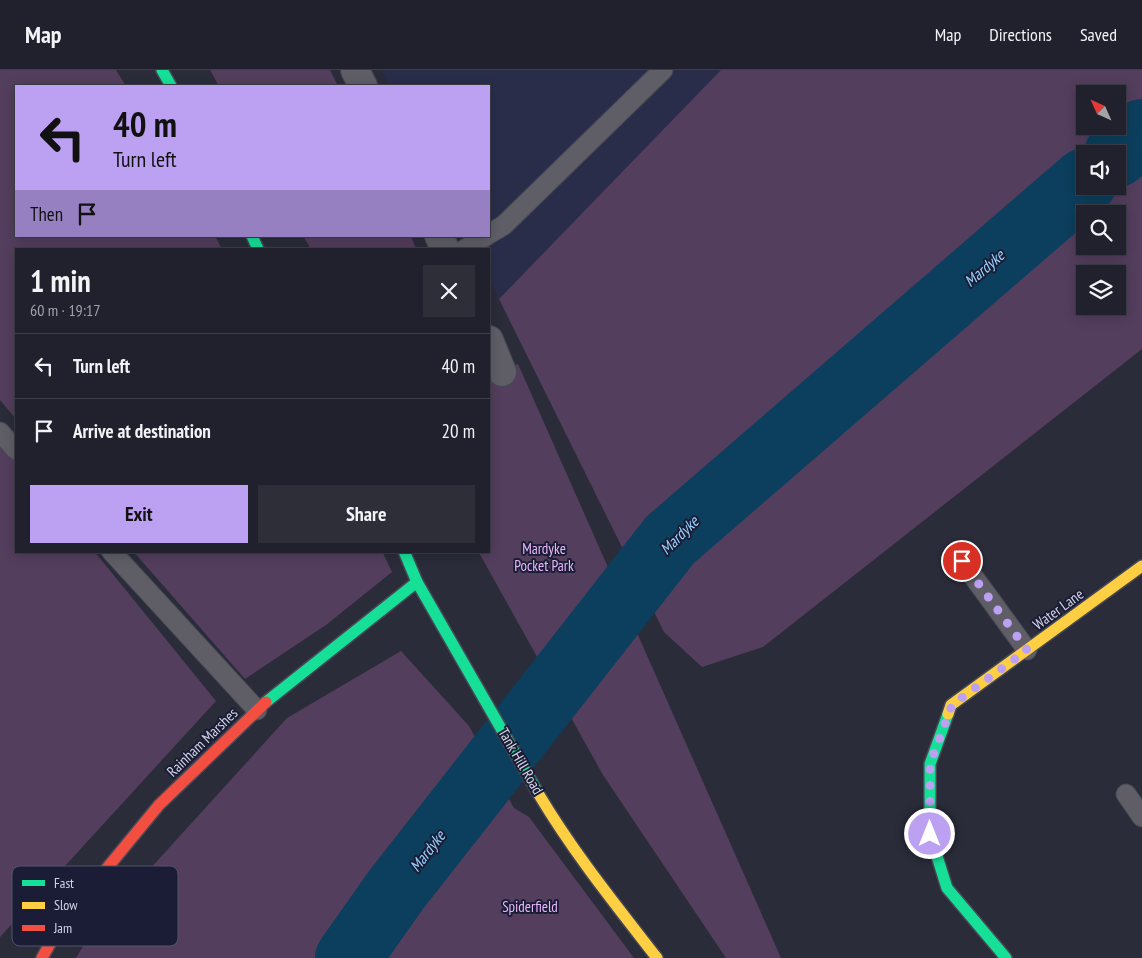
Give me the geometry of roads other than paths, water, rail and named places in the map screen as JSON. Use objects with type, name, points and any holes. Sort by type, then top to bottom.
[{"type":"street","points":[[162,70],[170,85]]},
{"type":"street","points":[[355,70],[362,85]]},
{"type":"street","points":[[490,342],[502,372]]},
{"type":"street","name":"Tank Hill Road","points":[[405,553],[417,582],[557,825],[578,856],[657,958]]},
{"type":"street","name":"Water Lane","points":[[1006,958],[947,888],[930,834],[930,764],[952,705],[1142,566]]},
{"type":"street","name":"Rainham Marshes","points":[[109,866],[159,805],[257,710],[417,582]]},
{"type":"street","name":"Rainham Marshes","points":[[42,958],[49,946]]},
{"type":"lane","points":[[490,233],[504,225],[663,70]]},
{"type":"lane","points":[[467,248],[484,237]]},
{"type":"lane","points":[[0,432],[15,449]]},
{"type":"lane","points":[[112,553],[257,710]]},
{"type":"lane","points":[[962,561],[1027,650]]},
{"type":"lane","points":[[1126,794],[1142,817]]},
{"type":"waterway","name":"Mardyke","points":[[1126,146],[1142,132]]},
{"type":"waterway","name":"Mardyke","points":[[348,958],[396,890],[670,540],[1076,189]]},
{"type":"park label","name":"Mardyke Pocket Park","points":[[544,556]]},
{"type":"park label","name":"Spiderfield","points":[[530,906]]}]
